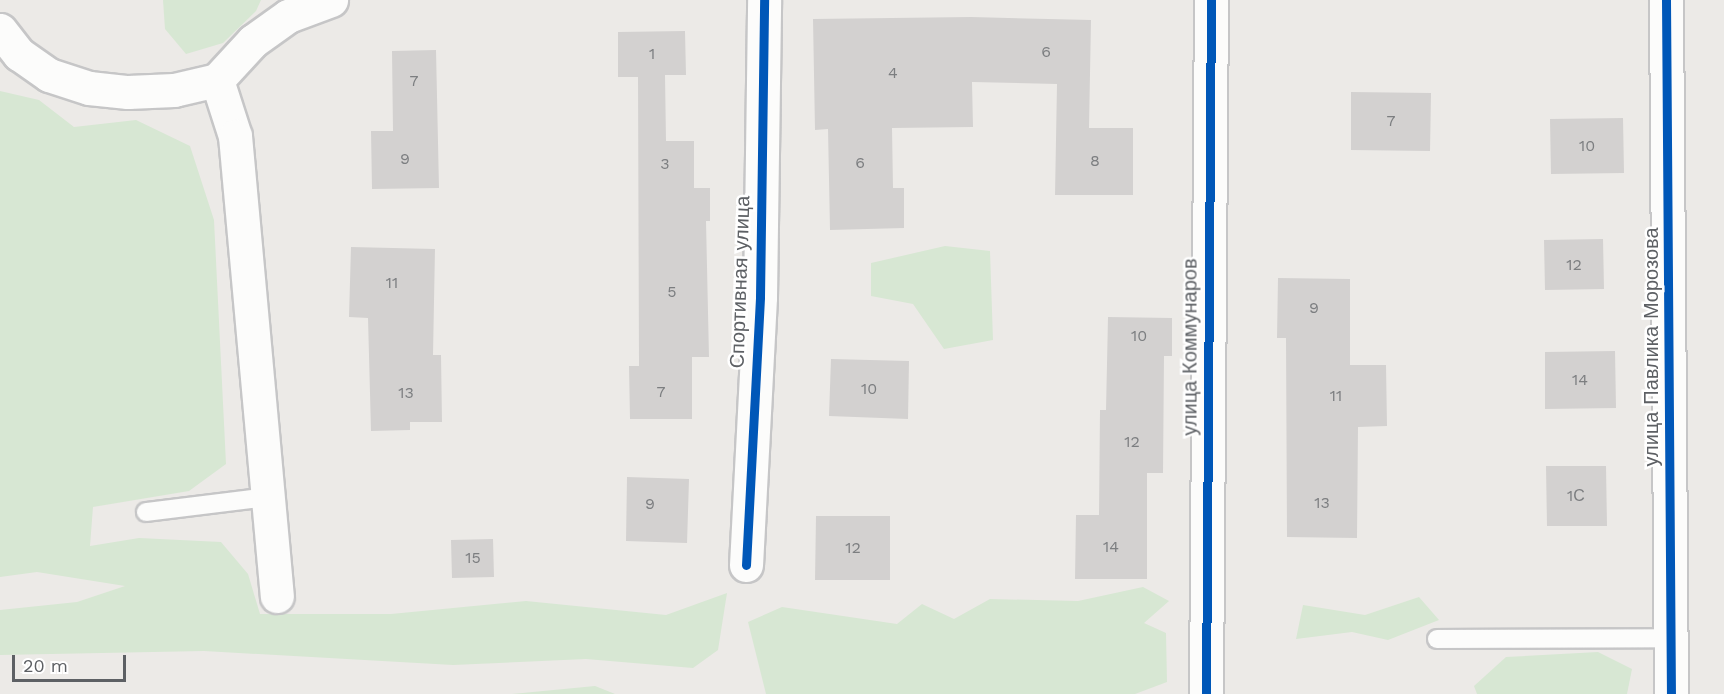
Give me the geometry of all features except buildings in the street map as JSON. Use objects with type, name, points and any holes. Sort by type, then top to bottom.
[{"type":"street","points":[[0,30],[19,54],[49,75],[89,88],[128,92],[174,90],[217,80],[286,8],[331,0]]},
{"type":"street","name":"Спортивная улица","points":[[746,566],[760,297],[764,0]]},
{"type":"street","name":"улица Коммунаров","points":[[1206,694],[1211,0]]},
{"type":"street","name":"улица Павлика Морозова","points":[[1666,0],[1671,694]]},
{"type":"street","points":[[217,80],[235,136],[277,596]]},
{"type":"lane","points":[[146,512],[268,497]]},
{"type":"lane","points":[[1437,639],[1671,638]]},
{"type":"green space","points":[[163,0],[261,0],[256,11],[223,43],[186,54],[165,29]]},
{"type":"green space","points":[[0,91],[39,100],[74,127],[136,120],[190,146],[214,220],[226,464],[189,491],[93,507],[90,546],[139,538],[221,542],[248,574],[260,614],[391,614],[526,601],[666,615],[727,593],[718,650],[693,668],[586,659],[453,665],[204,651],[0,655],[0,610],[77,602],[125,586],[37,572],[0,577]]},
{"type":"green space","points":[[945,246],[990,251],[993,340],[944,349],[913,304],[871,296],[871,263]]},
{"type":"green space","points":[[1143,587],[1169,601],[1144,623],[1166,633],[1167,682],[1135,694],[766,694],[748,622],[782,607],[897,624],[922,604],[954,619],[990,599],[1078,601]]},
{"type":"green space","points":[[1419,597],[1439,620],[1388,640],[1352,632],[1296,639],[1303,605],[1365,615]]},
{"type":"green space","points":[[1598,652],[1632,669],[1627,694],[1477,694],[1474,686],[1506,657]]},
{"type":"green space","points":[[595,686],[615,694],[512,694]]},
{"type":"cycle path","points":[[746,565],[760,297],[764,0]]},
{"type":"cycle path","points":[[1206,694],[1211,0]]},
{"type":"cycle path","points":[[1666,0],[1671,694]]}]
